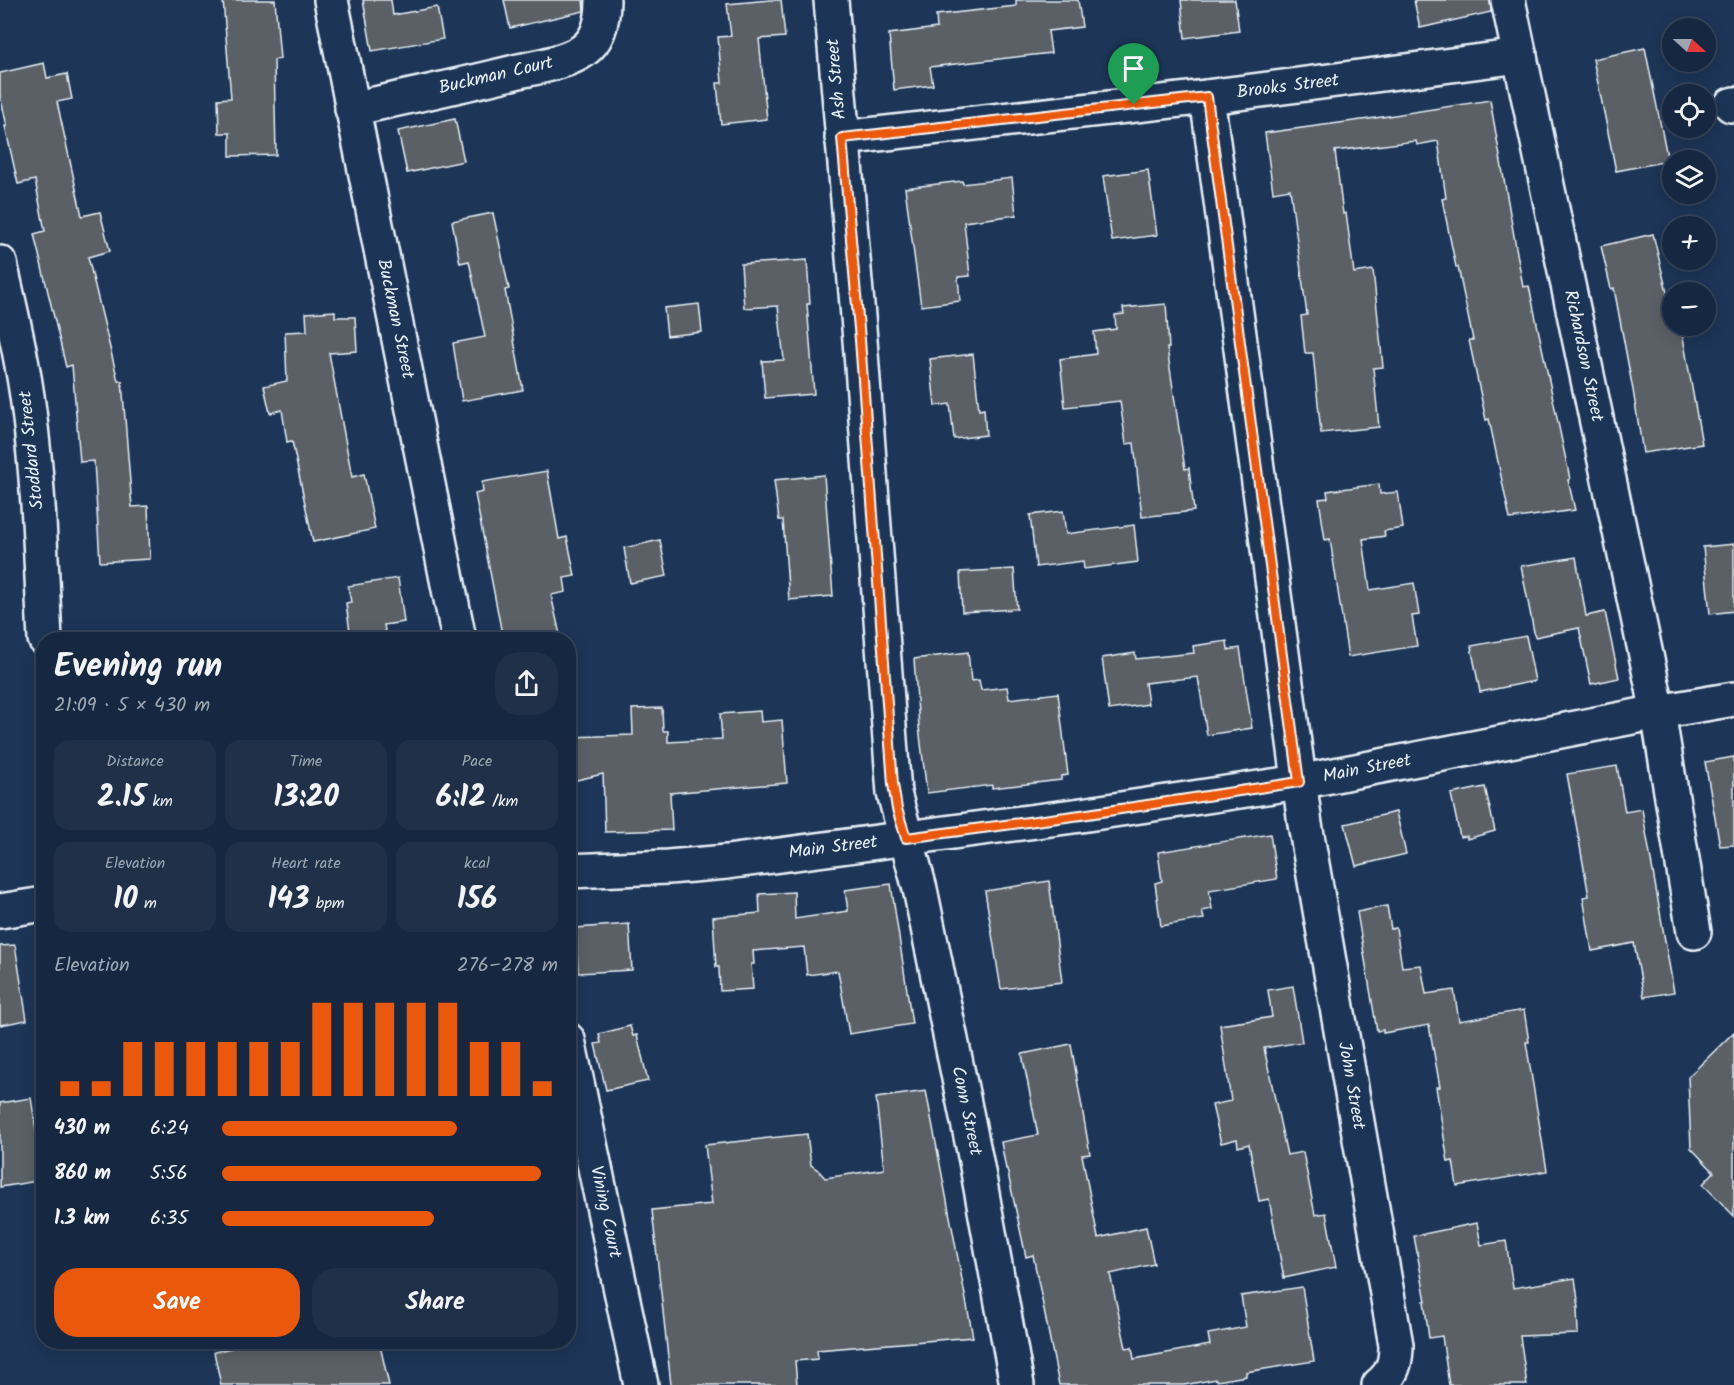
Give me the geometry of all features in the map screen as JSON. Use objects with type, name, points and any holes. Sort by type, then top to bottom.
[{"type":"street","name":"Buckman Street","points":[[331,0],[351,109],[458,632]]},
{"type":"street","name":"Buckman Court","points":[[351,109],[509,74],[571,57],[586,49],[596,36],[603,10],[603,0]]},
{"type":"street","name":"Ash Street","points":[[831,0],[860,340],[893,784],[897,809],[906,838]]},
{"type":"street","name":"Richardson Street","points":[[1508,0],[1658,712],[1694,932]]},
{"type":"street","name":"Brooks Street","points":[[842,138],[1207,97],[1520,56]]},
{"type":"street","name":"John Street","points":[[1207,97],[1307,836],[1396,1345],[1394,1366],[1387,1378],[1379,1385]]},
{"type":"street","name":"Stoddard Street","points":[[0,263],[20,352],[29,412],[37,485],[45,632]]},
{"type":"street","name":"Main Street","points":[[576,871],[727,862],[1081,815],[1299,782],[1734,699]]},
{"type":"street","name":"Conn Street","points":[[906,838],[920,889],[976,1161],[1017,1385]]},
{"type":"street","points":[[0,911],[36,905]]},
{"type":"street","name":"Vining Court","points":[[576,1078],[641,1385]]},
{"type":"building","points":[[223,0],[275,0],[280,59],[274,60],[276,155],[230,156],[230,133],[219,133],[218,99],[231,98]]},
{"type":"building","points":[[363,0],[391,0],[393,15],[437,7],[443,39],[372,51]]},
{"type":"building","points":[[504,0],[583,0],[584,11],[510,28]]},
{"type":"building","points":[[781,0],[785,37],[759,39],[767,119],[721,124],[717,83],[722,83],[718,37],[731,36],[727,4]]},
{"type":"building","points":[[1016,0],[1078,0],[1082,27],[1048,31],[1051,53],[930,67],[933,85],[894,90],[889,34],[937,28],[936,15],[1016,6]]},
{"type":"building","points":[[1181,0],[1235,0],[1239,31],[1185,38]]},
{"type":"building","points":[[1414,0],[1490,0],[1491,12],[1420,28]]},
{"type":"building","points":[[1645,48],[1666,150],[1662,150],[1662,162],[1616,171],[1593,59]]},
{"type":"building","points":[[44,63],[47,78],[67,74],[72,99],[57,102],[82,216],[100,212],[110,251],[88,257],[118,381],[122,381],[132,507],[148,506],[150,559],[100,562],[94,461],[80,462],[72,365],[66,367],[34,234],[45,231],[35,180],[18,184],[5,126],[7,126],[0,95],[0,73]]},
{"type":"building","points":[[1490,100],[1523,287],[1529,286],[1575,510],[1510,519],[1489,419],[1486,420],[1469,340],[1473,340],[1442,199],[1446,198],[1438,141],[1417,145],[1416,141],[1335,151],[1354,273],[1373,270],[1383,367],[1373,368],[1379,427],[1321,433],[1313,353],[1305,353],[1301,316],[1307,315],[1290,189],[1273,192],[1265,133]]},
{"type":"building","points":[[455,119],[464,161],[407,173],[398,131]]},
{"type":"building","points":[[1148,170],[1157,235],[1112,241],[1103,176]]},
{"type":"building","points":[[1012,178],[1016,215],[964,222],[970,276],[958,277],[960,301],[921,306],[905,188]]},
{"type":"building","points":[[493,213],[509,289],[505,290],[523,390],[462,401],[453,343],[485,337],[469,261],[460,263],[452,221]]},
{"type":"building","points":[[1653,234],[1664,282],[1662,282],[1662,336],[1683,336],[1702,444],[1643,453],[1614,288],[1611,289],[1601,246]]},
{"type":"building","points":[[807,260],[810,304],[807,304],[814,394],[765,398],[762,361],[784,360],[778,306],[744,308],[741,264]]},
{"type":"building","points":[[699,304],[702,332],[667,336],[664,308]]},
{"type":"building","points":[[1166,304],[1169,348],[1167,348],[1185,469],[1189,468],[1194,511],[1142,517],[1134,443],[1126,444],[1120,401],[1065,407],[1060,359],[1096,354],[1094,332],[1116,329],[1115,315],[1124,314],[1123,308]]},
{"type":"building","points":[[335,311],[335,317],[355,317],[357,351],[329,353],[352,477],[364,474],[375,529],[313,542],[292,441],[287,442],[282,410],[270,413],[264,386],[287,381],[285,332],[307,331],[306,313]]},
{"type":"building","points":[[973,354],[979,410],[984,409],[986,435],[954,439],[950,404],[935,406],[930,359]]},
{"type":"building","points":[[547,471],[559,539],[567,537],[575,576],[564,578],[566,592],[551,595],[559,632],[502,632],[475,494],[483,492],[482,482]]},
{"type":"building","points":[[824,475],[833,596],[789,600],[783,520],[779,520],[774,480]]},
{"type":"building","points":[[1379,484],[1380,494],[1398,492],[1403,528],[1384,531],[1385,536],[1363,539],[1370,590],[1414,583],[1419,615],[1412,616],[1417,646],[1348,657],[1330,539],[1325,540],[1319,499],[1328,498],[1327,491]]},
{"type":"building","points":[[1063,511],[1066,534],[1134,525],[1138,562],[1084,569],[1083,561],[1036,567],[1030,515]]},
{"type":"building","points":[[660,540],[667,576],[630,583],[624,548]]},
{"type":"building","points":[[1734,544],[1734,611],[1710,614],[1703,547]]},
{"type":"building","points":[[1576,557],[1586,616],[1605,612],[1619,678],[1591,684],[1579,628],[1535,637],[1521,566]]},
{"type":"building","points":[[1014,569],[1017,609],[962,612],[960,572]]},
{"type":"building","points":[[398,578],[404,622],[384,625],[385,632],[350,632],[346,603],[351,602],[348,586]]},
{"type":"building","points":[[1526,636],[1535,681],[1480,692],[1471,646]]},
{"type":"building","points":[[1227,641],[1228,650],[1240,648],[1252,728],[1207,735],[1198,677],[1145,683],[1148,704],[1109,710],[1102,658],[1135,653],[1136,659],[1194,653],[1193,646]]},
{"type":"building","points":[[968,652],[971,681],[979,680],[981,690],[1007,687],[1009,699],[1058,693],[1068,775],[1061,776],[1061,780],[927,793],[914,659]]},
{"type":"building","points":[[662,708],[663,731],[668,731],[668,742],[722,739],[720,714],[760,711],[761,722],[782,720],[787,783],[670,793],[672,830],[605,832],[603,774],[576,780],[576,737],[633,735],[632,709]]},
{"type":"building","points":[[1734,757],[1734,845],[1720,846],[1705,762]]},
{"type":"building","points":[[1617,766],[1625,812],[1642,809],[1674,992],[1644,997],[1634,943],[1592,951],[1583,897],[1589,896],[1567,774]]},
{"type":"building","points":[[1485,787],[1495,831],[1467,839],[1467,836],[1460,837],[1451,794]]},
{"type":"building","points":[[1396,812],[1406,854],[1356,866],[1345,824]]},
{"type":"building","points":[[1270,834],[1277,879],[1209,890],[1212,909],[1202,911],[1204,919],[1161,926],[1155,883],[1162,881],[1158,852]]},
{"type":"building","points":[[1049,881],[1062,982],[1001,989],[985,891]]},
{"type":"building","points":[[891,884],[912,1024],[849,1034],[838,971],[807,975],[804,947],[753,951],[754,964],[751,964],[753,989],[720,991],[713,917],[760,913],[759,894],[794,892],[795,919],[848,911],[845,890]]},
{"type":"building","points":[[1387,906],[1391,929],[1396,928],[1402,967],[1421,965],[1426,994],[1454,990],[1459,1021],[1524,1010],[1529,1042],[1526,1042],[1547,1171],[1457,1186],[1453,1161],[1448,1162],[1436,1087],[1440,1087],[1429,1025],[1383,1033],[1383,1030],[1377,1031],[1357,912]]},
{"type":"building","points":[[629,924],[632,970],[578,973],[576,928]]},
{"type":"building","points":[[15,945],[27,1020],[0,1025],[0,946]]},
{"type":"building","points":[[1293,986],[1302,1042],[1264,1048],[1287,1155],[1303,1152],[1315,1215],[1326,1213],[1336,1267],[1284,1278],[1269,1199],[1259,1201],[1249,1144],[1238,1147],[1237,1139],[1221,1143],[1212,1105],[1231,1101],[1220,1025],[1272,1017],[1268,990]]},
{"type":"building","points":[[630,1026],[633,1036],[637,1035],[648,1081],[606,1090],[595,1044],[601,1043],[599,1034]]},
{"type":"building","points":[[1734,1032],[1734,1216],[1703,1184],[1714,1172],[1691,1148],[1688,1077]]},
{"type":"building","points":[[1071,1044],[1090,1154],[1082,1155],[1098,1238],[1146,1227],[1154,1264],[1110,1274],[1126,1348],[1132,1347],[1134,1359],[1210,1345],[1208,1334],[1246,1327],[1241,1296],[1302,1287],[1314,1361],[1246,1372],[1246,1376],[1184,1385],[1059,1385],[1033,1255],[1026,1257],[1001,1142],[1038,1135],[1022,1054]]},
{"type":"building","points":[[926,1091],[973,1337],[817,1350],[818,1359],[795,1361],[797,1385],[671,1385],[652,1210],[712,1204],[705,1145],[807,1134],[811,1165],[825,1178],[884,1169],[876,1098]]},
{"type":"building","points":[[31,1098],[36,1130],[36,1181],[0,1187],[0,1103]]},
{"type":"building","points":[[1477,1223],[1481,1245],[1506,1241],[1513,1288],[1575,1278],[1579,1308],[1577,1308],[1578,1334],[1520,1336],[1527,1385],[1449,1385],[1442,1336],[1429,1338],[1424,1301],[1426,1301],[1414,1236]]},
{"type":"building","points":[[227,1349],[381,1349],[389,1385],[221,1385],[214,1352]]},
{"type":"route","points":[[1207,97],[1299,782],[1081,815],[906,838],[897,809],[893,784],[860,340],[842,138],[1134,105],[1207,97]]}]
